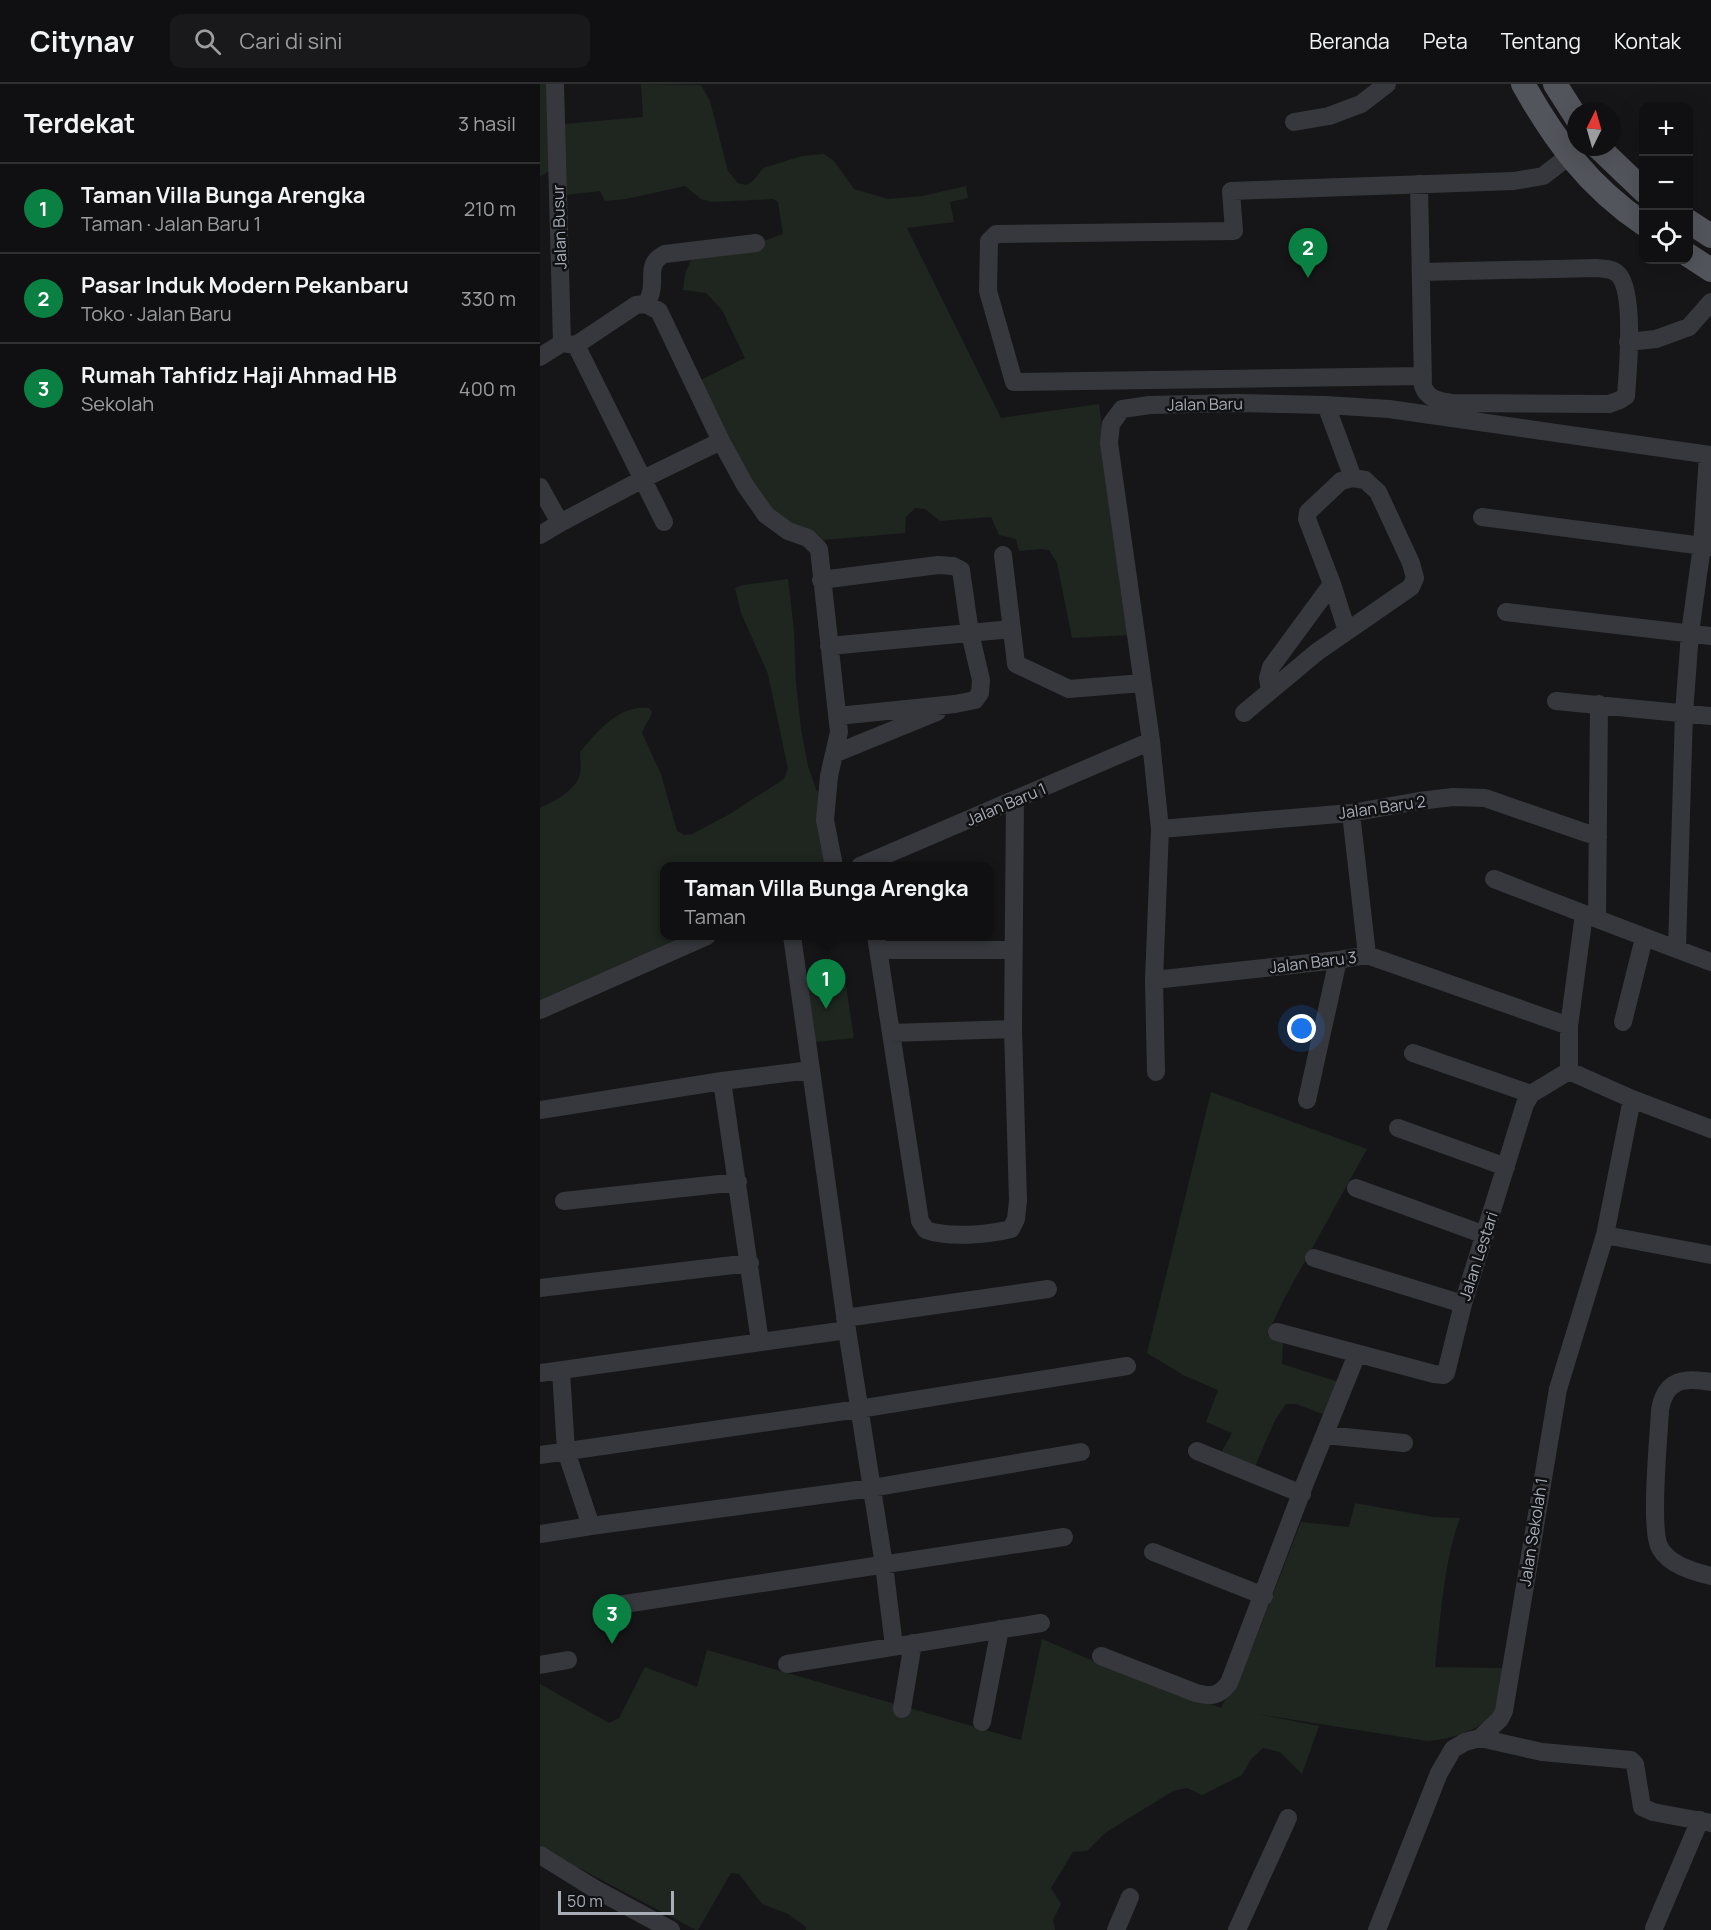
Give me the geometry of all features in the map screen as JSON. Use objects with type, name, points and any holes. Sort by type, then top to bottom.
[{"type":"main road","points":[[1523,84],[1538,112],[1567,153]]},
{"type":"main road","points":[[1555,84],[1567,103]]},
{"type":"main road","points":[[1569,156],[1608,197],[1639,220]]},
{"type":"main road","points":[[1608,156],[1639,185]]},
{"type":"main road","points":[[1693,224],[1711,236]]},
{"type":"main road","points":[[1693,258],[1711,270]]},
{"type":"street","name":"Jalan Busur","points":[[555,84],[569,344]]},
{"type":"street","points":[[1294,122],[1329,116],[1360,104],[1387,84]]},
{"type":"street","points":[[1423,376],[1014,382],[988,291],[989,241],[996,234],[1234,231],[1231,191],[1514,181],[1542,176],[1569,156]]},
{"type":"street","points":[[1419,184],[1423,376],[1425,392],[1436,400],[1452,403],[1609,404],[1626,396],[1629,303],[1619,275],[1611,269],[1421,272]]},
{"type":"street","points":[[646,304],[653,294],[652,268],[657,258],[665,254],[756,243]]},
{"type":"street","points":[[1628,342],[1656,339],[1689,327],[1711,302]]},
{"type":"street","points":[[540,357],[569,344],[636,305],[646,304],[659,311],[721,441],[746,485],[766,514],[788,531],[808,538],[819,549],[839,732],[829,776],[825,820],[833,862]]},
{"type":"street","points":[[569,344],[664,522]]},
{"type":"street","name":"Jalan Baru","points":[[1156,1072],[1154,980],[1160,829],[1151,741],[1109,443],[1111,424],[1122,409],[1150,405],[1238,403],[1389,409],[1710,455]]},
{"type":"street","points":[[1326,405],[1353,478]]},
{"type":"street","points":[[540,535],[643,479],[721,441]]},
{"type":"street","points":[[1677,950],[1684,713],[1690,633],[1707,547],[1710,455]]},
{"type":"street","points":[[1244,713],[1317,651],[1347,631],[1411,587],[1415,578],[1408,556],[1378,492],[1365,480],[1353,478],[1341,481],[1308,512],[1307,519],[1347,631]]},
{"type":"street","points":[[540,487],[561,523]]},
{"type":"street","points":[[1482,517],[1707,547]]},
{"type":"street","points":[[1003,555],[1016,664],[1069,689],[1142,683]]},
{"type":"street","points":[[821,580],[938,565],[953,566],[961,570],[970,633],[981,680],[980,693],[975,700],[837,716]]},
{"type":"street","points":[[1270,691],[1268,678],[1271,668],[1332,584]]},
{"type":"street","points":[[1506,612],[1711,636]]},
{"type":"street","points":[[829,646],[1012,629]]},
{"type":"street","points":[[1556,701],[1711,716]]},
{"type":"street","points":[[834,754],[955,704]]},
{"type":"street","points":[[1569,1071],[1569,1026],[1590,916],[1598,837],[1599,704]]},
{"type":"street","name":"Jalan Baru 1","points":[[873,862],[1151,741]]},
{"type":"street","name":"Jalan Baru 2","points":[[1160,829],[1351,813],[1453,797],[1485,798],[1598,837]]},
{"type":"street","points":[[1013,950],[878,943],[920,1221],[926,1230],[936,1234],[1000,1232],[1011,1228],[1016,1219],[1018,1201],[1013,1029],[1015,800]]},
{"type":"street","points":[[1351,813],[1367,955]]},
{"type":"street","points":[[1494,879],[1711,962]]},
{"type":"street","points":[[1623,1022],[1644,938]]},
{"type":"street","points":[[540,1010],[698,940]]},
{"type":"street","points":[[793,940],[894,1646]]},
{"type":"street","name":"Jalan Baru 3","points":[[1154,980],[1367,955],[1569,1026]]},
{"type":"street","points":[[1307,1100],[1338,960]]},
{"type":"street","points":[[891,1033],[1013,1029]]},
{"type":"street","points":[[1413,1053],[1531,1094],[1569,1071]]},
{"type":"street","points":[[540,1110],[722,1081],[811,1071]]},
{"type":"street","points":[[1569,1071],[1632,1099],[1711,1129]]},
{"type":"street","points":[[722,1081],[760,1342]]},
{"type":"street","name":"Jalan Lestari","points":[[1357,1354],[1444,1375],[1448,1370],[1462,1304],[1525,1104],[1531,1094]]},
{"type":"street","name":"Jalan Sekolah 1","points":[[1377,1930],[1439,1773],[1453,1749],[1465,1742],[1480,1738],[1500,1719],[1504,1711],[1558,1389],[1605,1235],[1632,1099]]},
{"type":"street","points":[[1398,1128],[1506,1167]]},
{"type":"street","points":[[564,1201],[738,1182]]},
{"type":"street","points":[[1356,1188],[1485,1235]]},
{"type":"street","points":[[1605,1235],[1711,1255]]},
{"type":"street","points":[[1314,1258],[1462,1304]]},
{"type":"street","points":[[540,1288],[750,1263]]},
{"type":"street","points":[[540,1373],[760,1342],[846,1324],[1048,1289]]},
{"type":"street","points":[[1101,1656],[1196,1693],[1211,1696],[1221,1693],[1229,1683],[1357,1354],[1277,1332]]},
{"type":"street","points":[[540,1455],[859,1409],[1127,1366]]},
{"type":"street","points":[[561,1371],[566,1451],[591,1526]]},
{"type":"street","points":[[1711,1382],[1683,1381],[1669,1386],[1662,1397],[1655,1513],[1656,1540],[1661,1550],[1674,1562],[1711,1576]]},
{"type":"street","points":[[1325,1435],[1404,1443]]},
{"type":"street","points":[[1197,1451],[1302,1494]]},
{"type":"street","points":[[540,1534],[872,1488],[1081,1452]]},
{"type":"street","points":[[618,1605],[1064,1537]]},
{"type":"street","points":[[1153,1552],[1264,1596]]},
{"type":"street","points":[[787,1665],[1041,1623]]},
{"type":"street","points":[[982,1722],[1000,1629]]},
{"type":"street","points":[[902,1708],[913,1643]]},
{"type":"street","points":[[540,1665],[568,1660]]},
{"type":"street","points":[[1480,1738],[1542,1752],[1631,1760],[1635,1764],[1642,1807],[1653,1812],[1708,1818],[1654,1928]]},
{"type":"street","points":[[1237,1930],[1288,1818]]},
{"type":"street","points":[[540,1854],[663,1928]]},
{"type":"street","points":[[1116,1930],[1130,1897]]},
{"type":"shaded area","points":[[540,84],[547,84],[549,171],[540,177]]},
{"type":"shaded area","points":[[641,84],[701,85],[710,101],[728,171],[738,183],[746,185],[754,180],[763,168],[802,156],[824,154],[834,161],[854,189],[888,199],[922,196],[966,186],[968,198],[950,202],[954,222],[907,228],[1001,418],[1099,404],[1130,635],[1072,638],[1057,563],[1049,550],[1019,551],[1016,539],[999,535],[991,517],[940,521],[925,509],[915,508],[906,517],[905,533],[823,540],[790,527],[771,513],[756,490],[699,381],[745,358],[722,310],[706,293],[683,290],[685,274],[691,260],[721,256],[783,234],[778,202],[773,199],[712,202],[701,199],[685,186],[626,199],[605,201],[600,191],[565,195],[564,124],[643,117]]},
{"type":"shaded area","points":[[788,579],[801,729],[808,766],[816,789],[822,798],[828,862],[660,862],[660,940],[686,940],[540,1005],[540,808],[573,787],[579,777],[580,752],[602,728],[618,715],[638,708],[649,708],[652,712],[642,733],[661,774],[677,831],[684,835],[692,834],[728,815],[784,779],[788,769],[768,674],[741,613],[735,588]]},
{"type":"shaded area","points":[[844,973],[854,1038],[807,1043],[798,980]]},
{"type":"shaded area","points":[[1211,1092],[1367,1149],[1284,1299],[1267,1335],[1283,1343],[1282,1364],[1339,1382],[1328,1416],[1296,1404],[1286,1404],[1275,1420],[1253,1471],[1221,1453],[1232,1433],[1206,1422],[1218,1390],[1183,1375],[1147,1353]]},
{"type":"shaded area","points":[[1355,1503],[1433,1517],[1460,1518],[1446,1573],[1435,1667],[1502,1668],[1498,1711],[1482,1724],[1465,1733],[1427,1741],[1257,1714],[1319,1726],[1302,1774],[1280,1752],[1263,1748],[1252,1758],[1242,1775],[1202,1795],[1187,1788],[1173,1791],[1105,1833],[1087,1851],[1073,1852],[1051,1888],[1061,1904],[1053,1920],[1055,1930],[806,1930],[806,1927],[788,1914],[762,1904],[739,1874],[731,1873],[696,1930],[540,1845],[540,1684],[609,1723],[619,1718],[645,1667],[697,1687],[707,1650],[1021,1740],[1042,1639],[1112,1669],[1221,1708],[1252,1648],[1301,1522],[1349,1527]]},
{"type":"place","name":"Pasar Induk Modern Pekanbaru","points":[[1308,278]]},
{"type":"place","name":"Taman Villa Bunga Arengka","points":[[826,1009]]},
{"type":"place","name":"Rumah Tahfidz Haji Ahmad HB","points":[[612,1644]]}]
